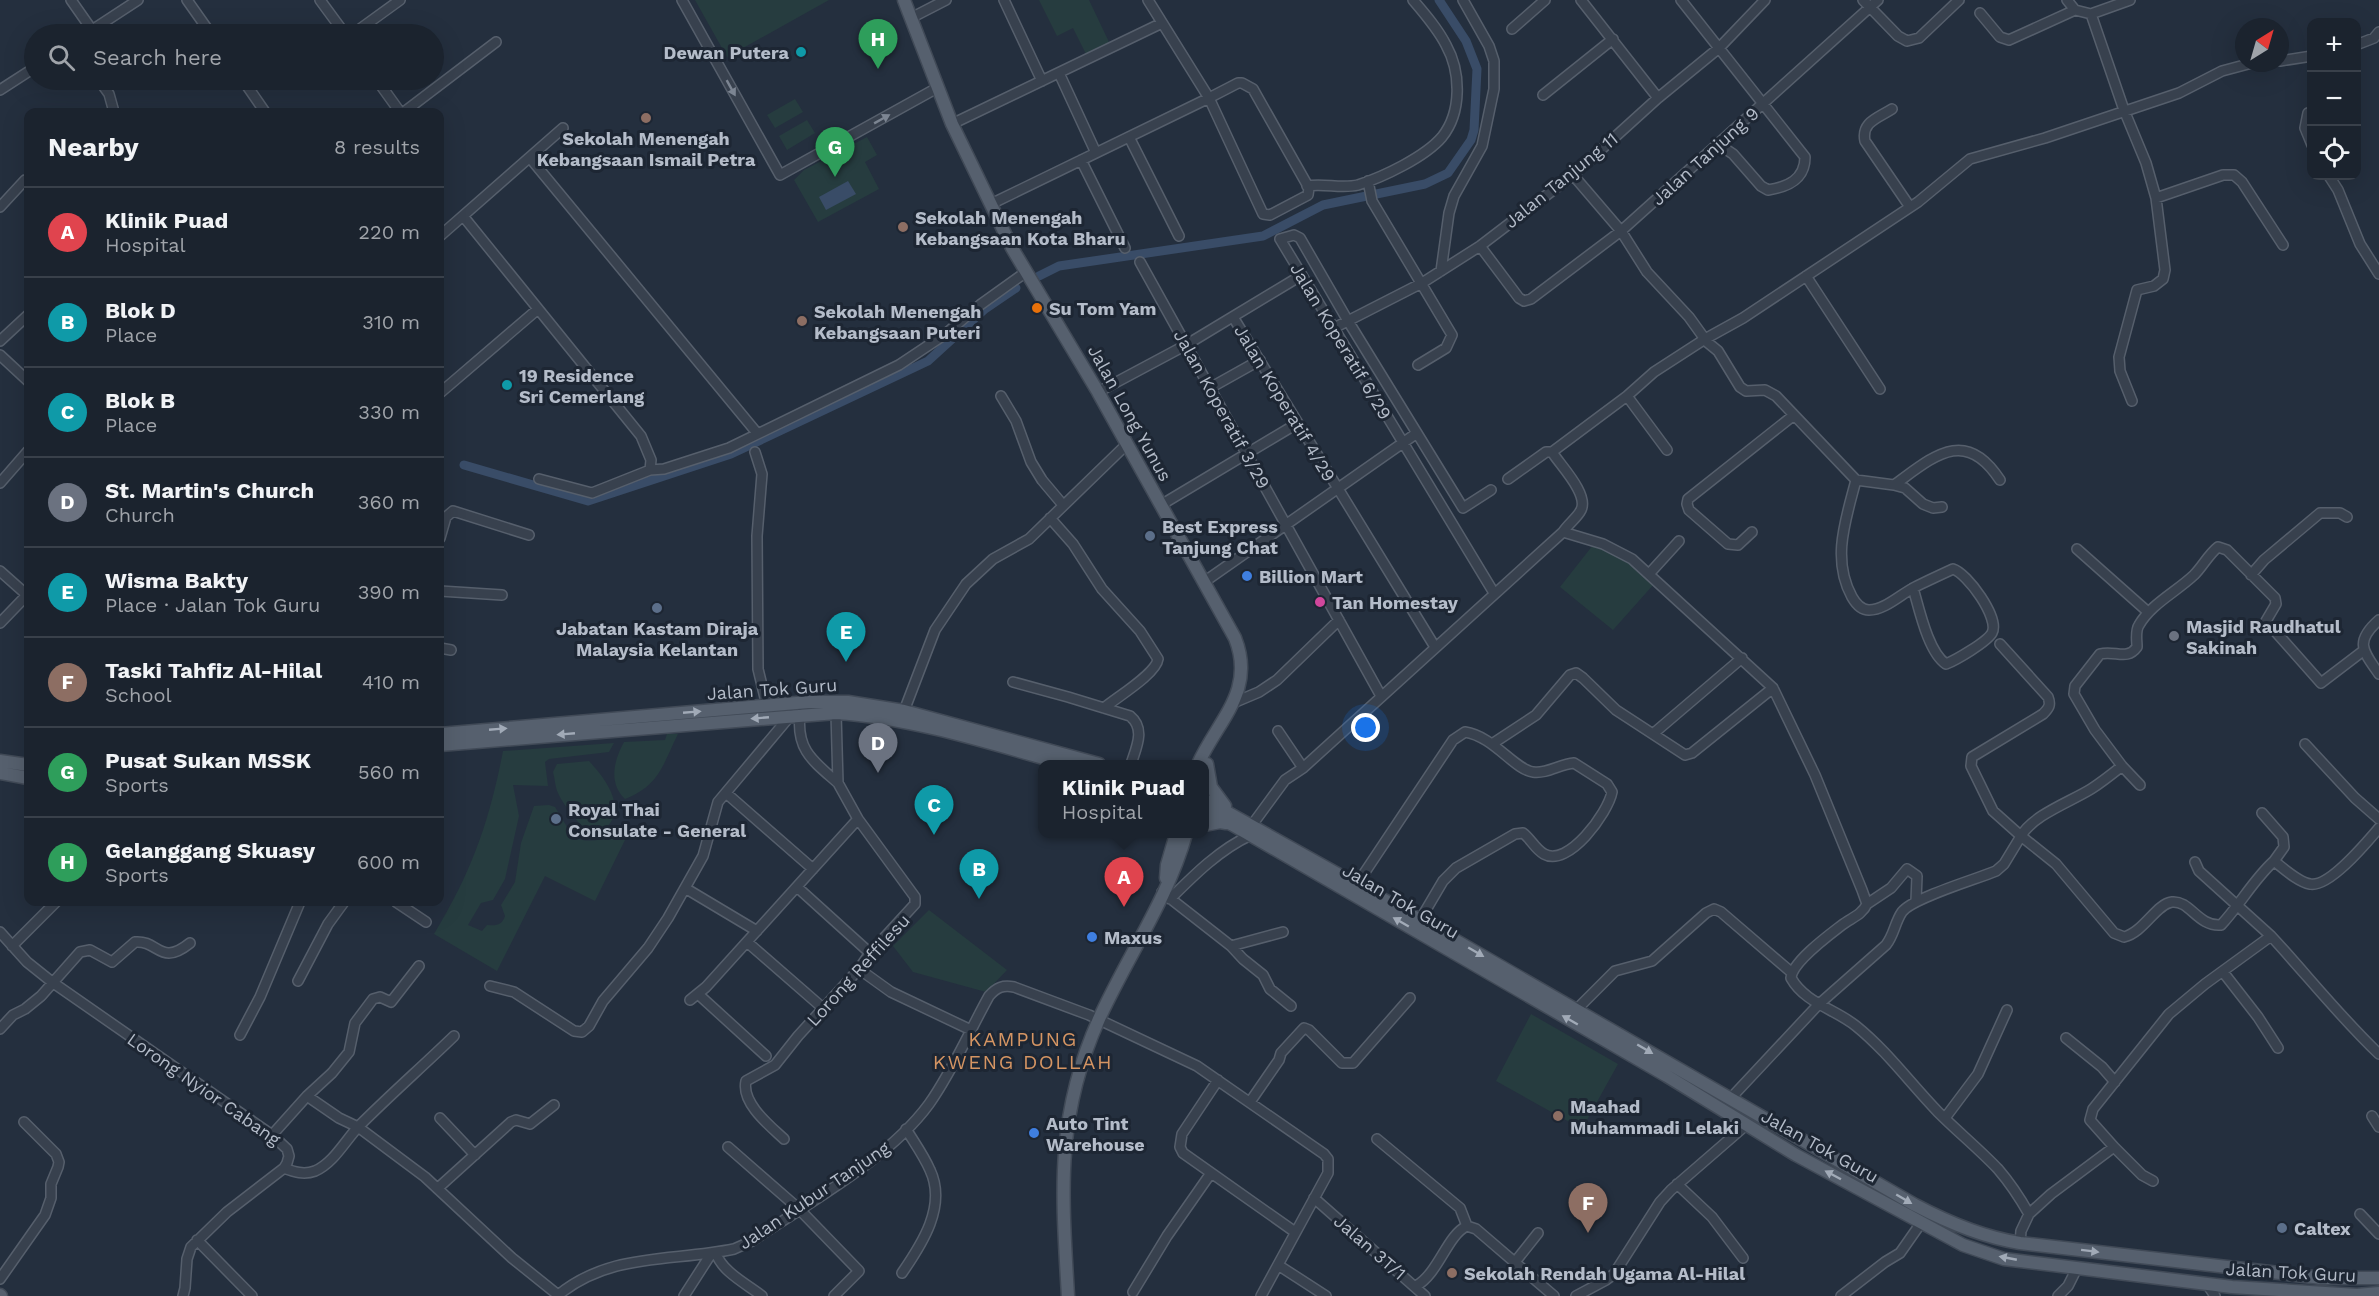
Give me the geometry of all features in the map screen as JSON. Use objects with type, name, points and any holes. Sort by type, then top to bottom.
[{"type":"main road","name":"Jalan Long Yunus","points":[[899,0],[910,18]]},
{"type":"main road","name":"Jalan Long Yunus","points":[[904,0],[952,124],[1026,272],[1128,444],[1240,651],[1242,676],[1233,703],[1205,760]]},
{"type":"main road","name":"Jalan Tok Guru","points":[[444,734],[808,702],[848,702],[904,711],[1081,760]]},
{"type":"main road","name":"Jalan Tok Guru","points":[[444,745],[836,713],[866,715],[929,729],[1045,760]]},
{"type":"main road","points":[[0,761],[24,764]]},
{"type":"main road","points":[[0,773],[24,777]]},
{"type":"main road","points":[[1209,781],[1216,797],[1235,820]]},
{"type":"main road","name":"Jalan Tok Guru","points":[[1209,803],[1776,1143],[1963,1245],[2004,1259],[2232,1287],[2335,1294],[2379,1293]]},
{"type":"main road","name":"Jalan Tok Guru","points":[[1209,813],[1235,820]]},
{"type":"main road","points":[[1209,824],[1235,820]]},
{"type":"main road","name":"Jalan Tok Guru","points":[[1252,830],[1357,884],[1938,1218],[1994,1239],[2020,1243],[2322,1278],[2379,1278]]},
{"type":"main road","points":[[1175,838],[1176,851]]},
{"type":"main road","points":[[1068,1296],[1062,1194],[1063,1157],[1071,1103],[1086,1050],[1098,1020],[1166,892],[1176,851],[1184,838]]},
{"type":"main road","points":[[1176,851],[1190,838]]},
{"type":"main road","points":[[1756,1114],[1754,1118],[1756,1124],[1776,1143]]},
{"type":"main road","points":[[2172,1280],[2174,1261]]},
{"type":"street","points":[[71,0],[84,24]]},
{"type":"street","points":[[101,24],[138,0]]},
{"type":"street","points":[[187,0],[204,24]]},
{"type":"street","points":[[320,0],[338,24]]},
{"type":"street","points":[[367,24],[400,0]]},
{"type":"street","points":[[682,0],[780,175],[937,88]]},
{"type":"street","points":[[910,18],[946,0]]},
{"type":"street","points":[[1004,0],[1042,81]]},
{"type":"street","points":[[991,204],[1209,98],[1239,83],[1250,86],[1307,186],[1309,193],[1307,197],[1270,215],[1263,214],[1209,98],[1148,0]]},
{"type":"street","points":[[1307,186],[1347,187],[1368,181],[1425,152],[1441,138],[1451,123],[1458,84],[1454,65],[1447,45],[1413,0]]},
{"type":"street","points":[[1441,271],[1449,213],[1454,196],[1482,146],[1494,89],[1495,73],[1489,46],[1462,0]]},
{"type":"street","points":[[1512,29],[1545,0]]},
{"type":"street","points":[[1581,0],[1658,98]]},
{"type":"street","points":[[1681,0],[1805,157],[1802,173],[1795,182],[1768,190],[1761,186],[1733,154],[1718,144]]},
{"type":"street","name":"Jalan Tanjung 11","points":[[1334,328],[1422,283],[1480,246],[1573,175],[1658,98],[1719,48],[1765,0]]},
{"type":"street","points":[[1863,0],[1898,36],[1907,41],[1919,38],[1959,0]]},
{"type":"street","name":"Jalan Tanjung 9","points":[[1480,246],[1519,298],[1524,301],[1531,300],[1621,231],[1878,0]]},
{"type":"street","points":[[2067,0],[2075,10],[2091,14],[2130,0]]},
{"type":"street","points":[[1980,13],[2000,37],[2009,40],[2075,10]]},
{"type":"street","points":[[2091,14],[2124,110],[2146,163],[2156,198],[2165,270],[2163,279],[2154,286],[2137,290],[2119,357],[2120,371],[2132,401]]},
{"type":"street","points":[[952,124],[1162,22]]},
{"type":"street","points":[[2361,43],[2377,35],[2379,47]]},
{"type":"street","points":[[1542,94],[1613,39]]},
{"type":"street","points":[[444,81],[496,42]]},
{"type":"street","points":[[2289,60],[2307,57]]},
{"type":"street","points":[[1508,479],[1546,452],[1552,452],[1627,396],[1654,372],[1743,318],[1910,207],[1970,159],[2045,138],[2179,93],[2222,71],[2235,68]]},
{"type":"street","points":[[1059,73],[1096,153]]},
{"type":"street","points":[[0,90],[24,74]]},
{"type":"street","points":[[106,90],[113,108]]},
{"type":"street","points":[[250,90],[263,108]]},
{"type":"street","points":[[385,90],[399,108]]},
{"type":"street","points":[[407,108],[432,90]]},
{"type":"street","points":[[1892,109],[1866,126],[1865,141],[1910,207]]},
{"type":"street","points":[[2307,113],[2305,128],[2307,133]]},
{"type":"street","points":[[444,232],[563,128]]},
{"type":"street","points":[[1129,137],[1179,236]]},
{"type":"street","points":[[530,158],[757,433]]},
{"type":"street","points":[[1081,160],[1125,248]]},
{"type":"street","points":[[1573,175],[1621,231],[1647,272],[1718,351],[1740,387],[1746,391],[1765,390],[1776,396],[1856,480],[1894,484],[1905,488],[1923,504],[1933,508],[1942,507]]},
{"type":"street","points":[[2156,198],[2223,175],[2234,175],[2242,182],[2283,245]]},
{"type":"street","points":[[2331,180],[2361,244],[2379,273]]},
{"type":"street","points":[[0,207],[24,181]]},
{"type":"street","points":[[1368,181],[1371,198],[1452,335],[1446,348],[1418,365]]},
{"type":"street","points":[[462,216],[641,436],[651,460],[650,470]]},
{"type":"street","name":"Jalan Koperatif 6/29","points":[[1348,321],[1300,238],[1294,235],[1280,239],[1494,593]]},
{"type":"street","name":"Jalan Koperatif 3/29","points":[[1140,262],[1381,696]]},
{"type":"street","points":[[539,479],[587,493],[650,470],[664,469],[723,450],[899,365],[944,335],[980,305],[1026,272]]},
{"type":"street","points":[[1098,392],[1186,345],[1302,275]]},
{"type":"street","points":[[1806,276],[1880,389]]},
{"type":"street","points":[[444,390],[538,309]]},
{"type":"street","name":"Jalan Koperatif 4/29","points":[[1233,317],[1435,647]]},
{"type":"street","points":[[0,341],[24,319]]},
{"type":"street","points":[[1348,321],[1463,508],[1491,490]]},
{"type":"street","points":[[0,355],[24,377]]},
{"type":"street","points":[[1210,388],[1260,360]]},
{"type":"street","points":[[1001,396],[1016,420],[1031,462],[1041,480],[1063,505]]},
{"type":"street","points":[[1627,396],[1667,450]]},
{"type":"street","points":[[1752,532],[1738,545],[1728,544],[1689,510],[1687,504],[1692,494],[1794,415]]},
{"type":"street","points":[[1161,505],[1298,423]]},
{"type":"street","points":[[1204,582],[1417,433]]},
{"type":"street","points":[[904,711],[935,630],[954,600],[981,569],[993,559],[1029,539],[1128,444]]},
{"type":"street","points":[[1894,484],[1936,456],[1953,449],[1964,450],[1976,456],[1994,471],[2000,480]]},
{"type":"street","points":[[755,452],[762,474],[757,536],[758,669],[766,706]]},
{"type":"street","points":[[1291,1006],[1270,989],[1263,975],[1243,959],[1232,946],[1166,892],[1252,830],[1285,780],[1303,768],[1563,531],[1581,511],[1582,498],[1576,484],[1552,452]]},
{"type":"street","points":[[0,483],[24,456]]},
{"type":"street","points":[[1856,480],[1842,545],[1840,566],[1855,603],[1862,609],[1871,610],[1881,607],[1913,588],[1953,569],[1958,571],[1983,598],[1993,624],[1993,631],[1987,639],[1946,664],[1940,659],[1931,642],[1913,588]]},
{"type":"street","points":[[444,524],[446,517],[453,511],[529,535]]},
{"type":"street","points":[[2251,575],[2264,560],[2320,513],[2340,513],[2347,517]]},
{"type":"street","points":[[1050,518],[1073,544],[1102,589],[1140,631],[1158,659],[1158,663],[1148,674],[1104,708]]},
{"type":"street","points":[[1563,531],[1616,550],[1649,574],[1773,688],[1815,776],[1867,904]]},
{"type":"street","points":[[1649,574],[1679,541]]},
{"type":"street","points":[[2140,785],[2122,766],[2095,730],[2074,694],[2074,690],[2100,654],[2110,652],[2125,656],[2131,654],[2136,649],[2137,627],[2148,612],[2183,585],[2218,547],[2227,550],[2275,598],[2276,604],[2266,621],[2321,683],[2363,651]]},
{"type":"street","points":[[2077,549],[2148,612]]},
{"type":"street","points":[[0,571],[24,591]]},
{"type":"street","points":[[444,591],[502,595]]},
{"type":"street","points":[[0,623],[24,598]]},
{"type":"street","points":[[1233,703],[1258,692],[1276,680],[1339,620]]},
{"type":"street","points":[[2379,620],[2364,636],[2363,651],[2379,674]]},
{"type":"street","points":[[2000,645],[2048,697],[2049,708],[2043,714],[1972,757],[1971,766],[1993,811],[2056,864],[2114,933],[2124,937],[2138,931],[2167,903],[2176,902],[2204,922],[2212,926],[2221,925],[2239,906],[2260,874],[2274,861],[2284,847],[2283,837],[2262,813]]},
{"type":"street","points":[[444,649],[451,650]]},
{"type":"street","points":[[1654,733],[1742,658]]},
{"type":"street","points":[[1491,744],[1536,715],[1570,675],[1576,674],[1616,710],[1685,755],[1692,753],[1773,688]]},
{"type":"street","points":[[1013,682],[1130,716],[1136,722],[1140,732],[1132,760]]},
{"type":"street","name":"Lorong Reffilesu","points":[[836,713],[838,783]]},
{"type":"street","points":[[490,986],[514,992],[567,1028],[582,1032],[589,1026],[603,1001],[648,948],[685,888],[703,856],[716,807],[796,715]]},
{"type":"street","name":"Lorong Reffilesu","points":[[784,1139],[754,1107],[745,1084],[748,1078],[775,1065],[859,969],[870,953],[912,910],[916,901],[858,819],[838,783],[809,757],[803,748],[796,715]]},
{"type":"street","points":[[1278,731],[1303,768]]},
{"type":"street","points":[[1357,884],[1454,740],[1465,732],[1475,734],[1529,772],[1541,773],[1574,763],[1607,783],[1612,792],[1599,822],[1565,853],[1555,856],[1544,854],[1523,833],[1515,834],[1456,868],[1443,881],[1420,920]]},
{"type":"street","points":[[2305,744],[2355,798],[2379,819]]},
{"type":"street","points":[[1730,1099],[1818,1005],[1886,945],[1893,936],[1902,912],[1916,901],[1996,871],[2004,864],[2026,826],[2035,818],[2093,788],[2122,766]]},
{"type":"street","points":[[726,793],[813,869]]},
{"type":"street","points":[[766,1056],[694,997],[858,819]]},
{"type":"street","points":[[2274,861],[2309,884],[2317,884],[2354,856],[2379,828]]},
{"type":"street","points":[[2195,862],[2199,872],[2271,936],[2355,1031],[2379,1054]]},
{"type":"street","points":[[1916,901],[1917,876],[1907,868],[1891,888],[1867,904],[1863,912],[1843,924],[1794,966],[1791,978],[1794,984],[1818,1005],[1844,1017],[1881,1048],[1945,1119],[1999,1170],[2029,1214]]},
{"type":"street","points":[[797,887],[870,953]]},
{"type":"street","points":[[685,888],[757,931]]},
{"type":"street","points":[[12,946],[52,906]]},
{"type":"street","points":[[240,1035],[260,997],[298,906]]},
{"type":"street","points":[[298,981],[328,924],[342,906]]},
{"type":"street","points":[[402,906],[426,922]]},
{"type":"street","points":[[1576,1010],[1615,971],[1652,960],[1706,913],[1714,909],[1721,912],[1791,972]]},
{"type":"street","name":"Lorong Nyior Cabang","points":[[0,932],[27,962],[52,982],[272,1135],[287,1149],[289,1156],[284,1168],[227,1212],[197,1240],[188,1254],[183,1295]]},
{"type":"street","points":[[1232,946],[1283,932]]},
{"type":"street","points":[[2153,1181],[2142,1176],[2090,1120],[2093,1109],[2169,1014],[2271,936]]},
{"type":"street","points":[[0,1029],[13,1015],[41,996],[75,956],[83,950],[90,950],[112,962],[135,942],[172,953],[179,952],[190,943]]},
{"type":"street","points":[[747,942],[824,1009]]},
{"type":"street","points":[[272,1135],[307,1096],[332,1073],[349,1052],[356,1023],[373,999],[380,997],[391,1002],[420,966]]},
{"type":"street","points":[[859,969],[891,992],[971,1029]]},
{"type":"street","points":[[2223,972],[2258,1017],[2278,1048]]},
{"type":"street","name":"Jalan Kubur Tanjung","points":[[557,1295],[584,1277],[615,1265],[734,1249],[752,1241],[851,1174],[893,1143],[932,1099],[989,996],[996,988],[1005,985],[1014,987],[1098,1020]]},
{"type":"street","points":[[1250,1102],[1279,1060],[1281,1053],[1302,1029],[1309,1030],[1342,1063],[1353,1063],[1410,998]]},
{"type":"street","points":[[1945,1119],[1978,1074],[2007,1010]]},
{"type":"street","points":[[1098,1020],[1197,1066],[1318,1150],[1328,1160],[1328,1173],[1262,1296]]},
{"type":"street","points":[[284,1168],[296,1173],[316,1170],[324,1164],[358,1126],[454,1036]]},
{"type":"street","points":[[2066,1038],[2102,1067],[2115,1082]]},
{"type":"street","points":[[1218,1080],[1180,1141],[1183,1153],[1295,1232]]},
{"type":"street","points":[[307,1096],[339,1118],[358,1126],[438,1188],[512,1258],[557,1295]]},
{"type":"street","points":[[438,1188],[511,1122],[516,1120],[530,1124],[554,1105]]},
{"type":"street","points":[[2372,1116],[2379,1127]]},
{"type":"street","points":[[440,1118],[475,1155]]},
{"type":"street","points":[[0,1279],[45,1215],[51,1198],[51,1184],[59,1162],[47,1144],[24,1122]]},
{"type":"street","points":[[1575,1296],[1614,1274],[1660,1202],[1677,1184],[1746,1125]]},
{"type":"street","points":[[902,1273],[919,1249],[933,1220],[935,1197],[931,1171],[906,1130]]},
{"type":"street","points":[[1377,1139],[1460,1208],[1467,1226]]},
{"type":"street","points":[[728,1147],[799,1209],[859,1271],[834,1296]]},
{"type":"street","points":[[2020,1243],[2021,1231],[2029,1214],[2051,1194],[2114,1147]]},
{"type":"street","points":[[1133,1292],[1167,1236],[1211,1173]]},
{"type":"street","points":[[1677,1184],[1712,1217],[1743,1258]]},
{"type":"street","name":"Jalan 3T/1","points":[[1314,1198],[1425,1296]]},
{"type":"street","points":[[2360,1214],[2379,1234]]},
{"type":"street","points":[[1841,1296],[1884,1262],[1900,1253],[1922,1223]]},
{"type":"street","points":[[1467,1226],[1476,1229],[1554,1296]]},
{"type":"street","points":[[1416,1286],[1430,1276],[1459,1231],[1467,1226]]},
{"type":"street","points":[[1515,1262],[1539,1233]]},
{"type":"street","points":[[197,1240],[252,1296]]},
{"type":"street","points":[[684,1296],[713,1253],[730,1272],[762,1296]]},
{"type":"street","points":[[1278,1265],[1326,1296]]},
{"type":"street","points":[[2058,1296],[2068,1286],[2077,1268]]},
{"type":"street","points":[[2207,1284],[2215,1296]]},
{"type":"green space","points":[[695,0],[829,0],[727,57]]},
{"type":"green space","points":[[1039,0],[1089,0],[1109,42],[1086,54],[1073,28],[1057,36]]},
{"type":"green space","points":[[795,99],[803,112],[775,128],[767,115]]},
{"type":"green space","points":[[807,120],[815,133],[787,150],[779,136]]},
{"type":"green space","points":[[867,137],[877,155],[865,162],[879,189],[818,222],[794,180],[804,170]]},
{"type":"green space","points":[[1593,545],[1615,552],[1654,584],[1613,630],[1560,587]]},
{"type":"green space","points":[[667,734],[678,734],[659,773],[637,794],[625,799],[616,786],[614,771],[624,742],[665,740]]},
{"type":"green space","points":[[614,743],[609,752],[549,759],[545,762],[548,786],[513,785],[519,816],[505,879],[493,900],[481,903],[468,925],[482,931],[487,925],[499,924],[504,919],[501,905],[515,882],[521,843],[534,806],[555,807],[573,837],[578,839],[603,839],[612,835],[625,840],[595,901],[545,876],[497,971],[434,934],[459,889],[478,846],[492,801],[503,751]]},
{"type":"green space","points":[[589,761],[611,792],[615,809],[608,826],[597,833],[588,831],[561,799],[553,772],[557,764]]},
{"type":"green space","points":[[929,910],[1007,970],[986,992],[913,972],[893,946]]},
{"type":"green space","points":[[1531,1014],[1618,1064],[1582,1129],[1496,1081]]},
{"type":"water","points":[[848,181],[856,194],[826,210],[819,197]]},
{"type":"waterway","points":[[1039,276],[1059,266],[1263,236],[1323,205],[1425,184],[1448,173],[1471,140],[1474,130],[1477,69],[1466,41],[1439,0]]},
{"type":"waterway","points":[[464,465],[588,501],[731,454],[928,361],[985,309],[1016,288]]},
{"type":"place","name":"Dewan Putera","points":[[801,52]]},
{"type":"place","name":"Gelanggang Skuasy","points":[[878,69]]},
{"type":"place","name":"Sekolah Menengah Kebangsaan Ismail Petra","points":[[646,118]]},
{"type":"place","name":"Pusat Sukan MSSK","points":[[835,177]]},
{"type":"place","name":"Sekolah Menengah Kebangsaan Kota Bharu","points":[[903,227]]},
{"type":"place","name":"Su Tom Yam","points":[[1037,308]]},
{"type":"place","name":"Sekolah Menengah Kebangsaan Puteri","points":[[802,321]]},
{"type":"place","name":"19 Residence Sri Cemerlang","points":[[507,385]]},
{"type":"place","name":"Best Express Tanjung Chat","points":[[1150,536]]},
{"type":"place","name":"Billion Mart","points":[[1247,576]]},
{"type":"place","name":"Tan Homestay","points":[[1320,602]]},
{"type":"place","name":"Jabatan Kastam Diraja Malaysia Kelantan","points":[[657,608]]},
{"type":"place","name":"Masjid Raudhatul Sakinah","points":[[2174,636]]},
{"type":"place","name":"Wisma Bakty","points":[[846,662]]},
{"type":"place","name":"St. Martin's Church","points":[[878,773]]},
{"type":"place","name":"Royal Thai Consulate - General","points":[[556,819]]},
{"type":"place","name":"Blok B","points":[[934,835]]},
{"type":"place","name":"Blok D","points":[[979,899]]},
{"type":"place","name":"Klinik Puad","points":[[1124,907]]},
{"type":"place","name":"Maxus","points":[[1092,937]]},
{"type":"place","name":"Maahad Muhammadi Lelaki","points":[[1558,1116]]},
{"type":"place","name":"Auto Tint Warehouse","points":[[1034,1133]]},
{"type":"place","name":"Caltex","points":[[2282,1228]]},
{"type":"place","name":"Taski Tahfiz Al-Hilal","points":[[1588,1233]]},
{"type":"place","name":"Sekolah Rendah Ugama Al-Hilal","points":[[1452,1273]]},
{"type":"district","name":"KAMPUNG KWENG DOLLAH","points":[[1023,1050]]}]
